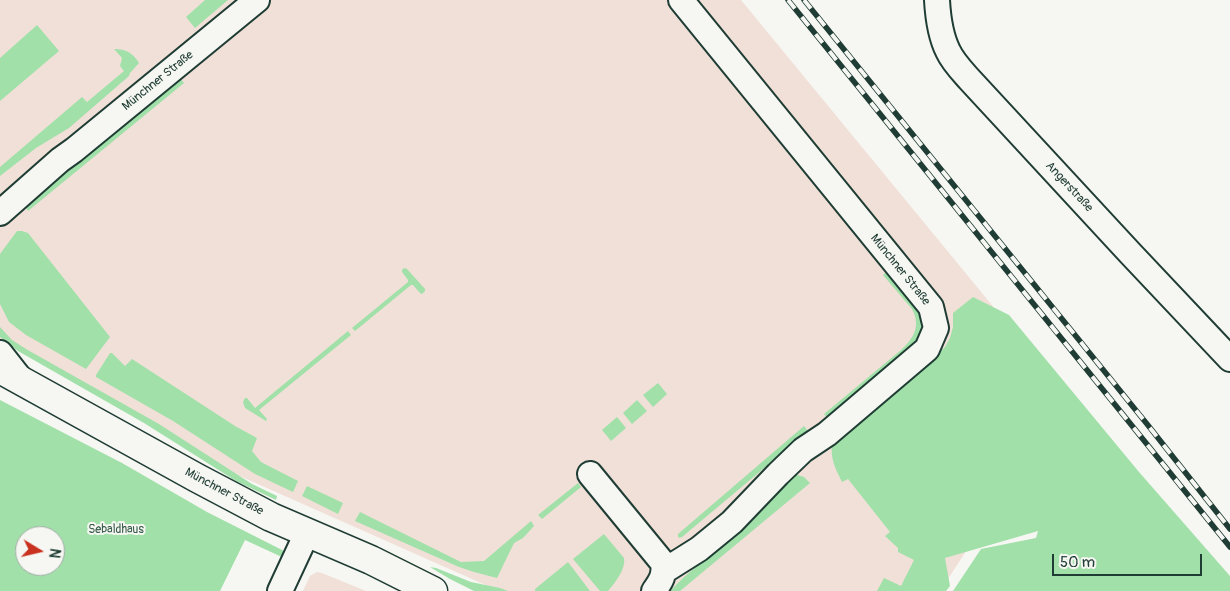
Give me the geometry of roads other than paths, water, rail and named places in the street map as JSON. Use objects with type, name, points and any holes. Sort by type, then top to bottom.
[{"type":"main road","name":"Münchner Straße","points":[[11,375],[271,517],[371,560],[433,591]]},
{"type":"street","name":"Münchner Straße","points":[[0,212],[257,0]]},
{"type":"street","name":"Münchner Straße","points":[[659,581],[732,522],[804,450],[827,434],[927,349],[936,328],[931,307],[681,0]]},
{"type":"street","name":"Angerstraße","points":[[937,0],[942,37],[948,52],[961,69],[1230,359]]},
{"type":"street","name":"Münchner Straße","points":[[0,199],[40,164],[67,155]]},
{"type":"street","name":"Münchner Straße","points":[[0,353],[11,375]]},
{"type":"street","name":"Münchner Straße","points":[[590,474],[663,563],[659,581]]},
{"type":"street","points":[[280,591],[307,533]]},
{"type":"railway","points":[[788,0],[1230,547]]},
{"type":"railway","points":[[804,0],[1230,529]]},
{"type":"park label","name":"Sebaldhaus","points":[[116,530]]}]
